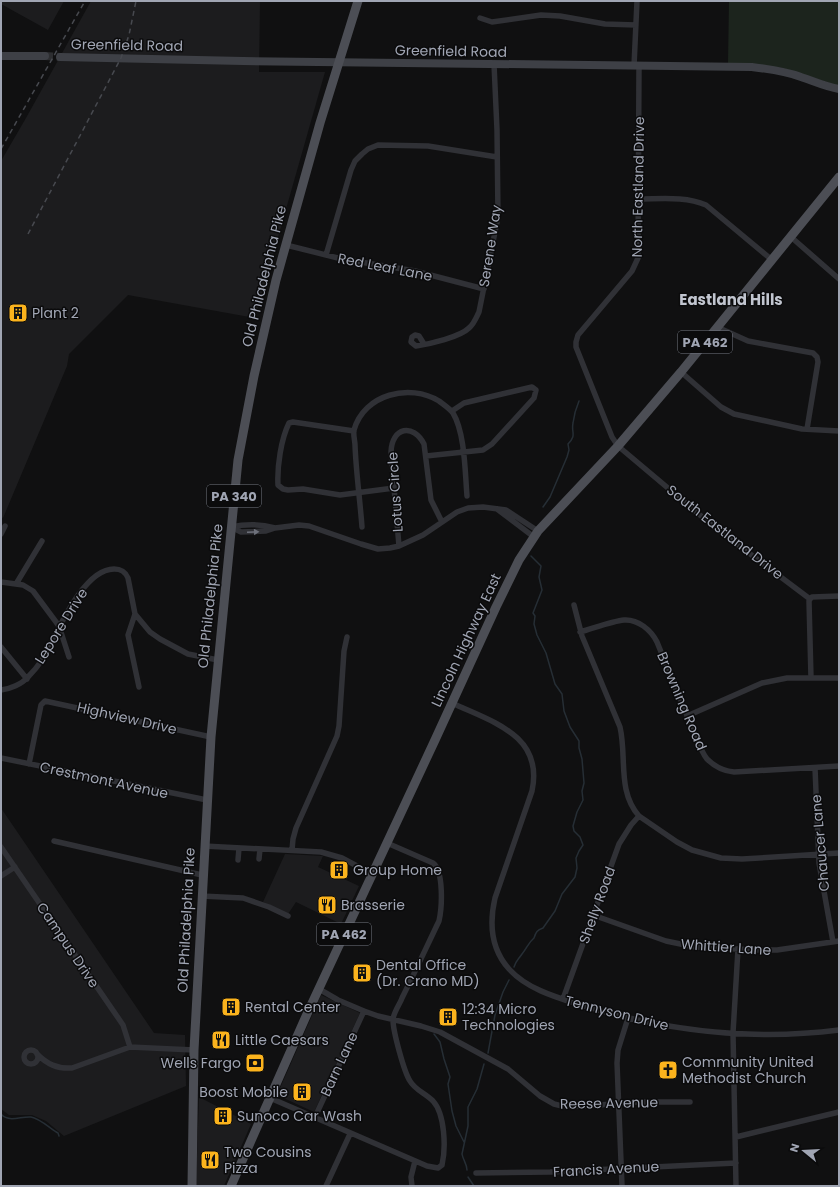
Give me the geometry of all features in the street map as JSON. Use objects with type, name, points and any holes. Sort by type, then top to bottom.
[{"type":"main road","name":"Old Philadelphia Pike","points":[[192,1186],[194,1050],[202,875],[211,737],[234,490],[242,438],[270,302],[311,154],[338,62],[358,1]]},
{"type":"main road","points":[[1,56],[45,56]]},
{"type":"main road","name":"Greenfield Road","points":[[60,57],[224,61],[752,67],[770,69],[839,89]]},
{"type":"main road","name":"Lincoln Highway East","points":[[232,1186],[319,988],[519,560],[536,534],[618,446],[681,372],[839,177]]},
{"type":"street","name":"North Eastland Drive","points":[[618,446],[612,437],[600,408],[576,347],[576,342],[578,335],[636,265],[638,251],[637,1]]},
{"type":"street","points":[[480,18],[492,22],[542,15],[560,16],[605,24],[636,25]]},
{"type":"street","name":"Serene Way","points":[[424,344],[450,338],[463,333],[470,328],[476,320],[479,312],[498,217],[494,64]]},
{"type":"street","points":[[326,255],[351,170],[355,161],[368,149],[378,145],[428,146],[497,157]]},
{"type":"street","points":[[638,199],[687,199],[706,205],[772,260]]},
{"type":"street","points":[[791,237],[839,279]]},
{"type":"street","name":"Red Leaf Lane","points":[[286,245],[353,262],[400,268],[484,289]]},
{"type":"street","points":[[717,327],[748,341],[813,353],[816,355],[818,362],[807,429]]},
{"type":"street","points":[[681,372],[726,410],[741,415],[807,429],[839,431]]},
{"type":"street","points":[[426,456],[483,450],[492,444],[534,398],[536,390],[532,387],[464,404],[452,411]]},
{"type":"street","points":[[362,527],[354,431],[362,415],[369,407],[376,401],[389,395],[413,392],[424,394],[447,406],[452,411],[458,422],[463,452],[467,496]]},
{"type":"street","points":[[354,431],[293,422],[289,423],[281,450],[278,485],[283,489],[288,490],[303,489],[340,495],[394,488]]},
{"type":"street","name":"Lotus Circle","points":[[399,546],[391,452],[394,437],[399,432],[413,432],[420,437],[424,444],[431,500],[442,522]]},
{"type":"street","name":"South Eastland Drive","points":[[618,446],[714,526],[810,599]]},
{"type":"street","points":[[231,527],[241,532],[266,531],[275,528],[299,525],[309,526],[378,549],[399,546],[423,535],[457,512],[468,508],[483,507],[497,509],[536,534]]},
{"type":"street","points":[[1,534],[5,526]]},
{"type":"street","points":[[16,584],[42,541]]},
{"type":"street","name":"Lepore Drive","points":[[1,690],[9,689],[27,679],[41,661],[59,626],[81,591],[97,574],[111,569],[120,569],[126,573],[135,614]]},
{"type":"street","points":[[1,582],[24,585],[29,588],[59,626],[69,657]]},
{"type":"street","points":[[811,678],[809,601],[812,597],[839,596]]},
{"type":"street","points":[[574,605],[580,632],[620,727],[626,796],[639,816],[676,842],[692,850],[721,858],[742,859],[839,853]]},
{"type":"street","points":[[139,687],[128,635],[135,614],[155,636],[179,650],[200,657],[218,660]]},
{"type":"street","name":"Browning Road","points":[[580,632],[624,620],[635,622],[650,631],[657,642],[705,756],[719,768],[734,772],[839,766]]},
{"type":"street","points":[[292,850],[296,828],[337,736],[344,651],[347,637]]},
{"type":"street","points":[[1,647],[27,679]]},
{"type":"street","points":[[687,716],[762,683],[782,679],[839,678]]},
{"type":"street","name":"Highview Drive","points":[[29,764],[41,705],[43,702],[48,701],[211,737]]},
{"type":"street","name":"Tennyson Drive","points":[[452,703],[511,732],[518,737],[524,745],[530,758],[534,773],[532,791],[495,898],[491,916],[491,931],[494,942],[499,955],[512,972],[534,987],[563,999],[628,1018],[692,1030],[764,1035],[803,1034],[839,1030]]},
{"type":"street","name":"Crestmont Avenue","points":[[1,758],[207,800]]},
{"type":"street","name":"Chaucer Lane","points":[[815,768],[818,855],[836,941]]},
{"type":"street","name":"Shelly Road","points":[[563,999],[619,844],[631,825],[639,816]]},
{"type":"street","points":[[54,841],[202,875]]},
{"type":"street","points":[[270,1098],[415,1161],[435,1168],[441,1167],[443,1164],[444,1144],[441,1117],[434,1102],[415,1088],[408,1078],[398,1044],[393,1019],[439,921],[441,907],[440,877],[436,866],[387,843]]},
{"type":"street","points":[[204,846],[310,851],[331,855],[352,862],[372,874]]},
{"type":"street","name":"Campus Drive","points":[[1,847],[123,1025],[130,1047]]},
{"type":"street","points":[[238,860],[239,848]]},
{"type":"street","points":[[259,859],[260,849]]},
{"type":"street","points":[[1,876],[15,867]]},
{"type":"street","points":[[201,896],[243,898],[269,907],[288,916]]},
{"type":"street","name":"Whittier Lane","points":[[593,915],[666,941],[695,947],[777,950],[836,941]]},
{"type":"street","points":[[736,1186],[733,1033],[738,949]]},
{"type":"street","name":"Reese Avenue","points":[[319,988],[338,1000],[364,1011],[432,1029],[508,1069],[526,1082],[540,1096],[552,1104],[566,1106],[619,1103],[690,1102]]},
{"type":"street","name":"Barn Lane","points":[[314,1117],[364,1011]]},
{"type":"street","points":[[622,1186],[618,1054],[628,1018]]},
{"type":"street","points":[[37,1054],[53,1065],[64,1069],[72,1068],[130,1047],[194,1050]]},
{"type":"street","points":[[736,1137],[839,1112]]},
{"type":"street","points":[[326,1186],[350,1134]]},
{"type":"street","points":[[412,1186],[411,1177],[415,1161]]},
{"type":"street","name":"Francis Avenue","points":[[476,1174],[736,1163]]},
{"type":"shaded area","points":[[1,1],[64,1],[48,30],[1,4]]},
{"type":"shaded area","points":[[91,1],[260,1],[259,72],[325,72],[255,318],[128,295],[69,354],[67,366],[3,518],[1,517],[1,161]]},
{"type":"shaded area","points":[[729,1],[839,1],[839,86],[783,68],[728,63]]},
{"type":"shaded area","points":[[1,808],[154,1033],[185,1035],[186,1086],[64,1136],[46,1121],[32,1115],[9,1115],[1,1109]]},
{"type":"shaded area","points":[[285,854],[323,856],[318,867],[359,886],[341,924],[296,902],[288,914],[263,902]]},
{"type":"shaded area","points":[[321,995],[360,1013],[314,1112],[277,1095]]},
{"type":"shaded area","points":[[199,1097],[251,1124],[224,1186],[196,1186]]},
{"type":"waterway","points":[[543,507],[550,497],[567,457],[569,450],[568,444],[573,436],[573,420],[579,401]]},
{"type":"waterway","points":[[514,967],[534,938],[535,934],[543,928],[555,911],[562,894],[575,877],[577,868],[576,858],[583,845],[580,837],[574,831],[573,826],[577,812],[583,800],[582,791],[584,783],[579,741],[570,727],[564,711],[562,694],[555,684],[546,653],[537,635],[534,624],[535,616],[533,613],[542,590],[539,577],[541,566],[531,556]]},
{"type":"waterway","points":[[488,1053],[495,1015],[509,980]]},
{"type":"waterway","points":[[434,1034],[440,1042],[450,1077],[448,1084],[452,1111],[456,1126],[464,1142]]},
{"type":"waterway","points":[[467,1170],[462,1154],[468,1126],[468,1107],[477,1089],[484,1064]]},
{"type":"waterway","points":[[1,1114],[4,1117],[11,1119],[27,1117],[34,1118],[58,1133],[59,1136]]},
{"type":"waterway","points":[[468,1177],[474,1186]]},
{"type":"tunnel","points":[[45,56],[60,57]]},
{"type":"railway","points":[[1,149],[85,1]]},
{"type":"railway","points":[[28,234],[121,58],[129,35],[136,1]]},
{"type":"place","name":"Plant 2","points":[[18,313]]},
{"type":"place","name":"Group Home","points":[[339,870]]},
{"type":"place","name":"Brasserie","points":[[327,905]]},
{"type":"place","name":"Dental Office (Dr. Crano MD)","points":[[362,973]]},
{"type":"place","name":"Rental Center","points":[[231,1007]]},
{"type":"place","name":"12:34 Micro Technologies","points":[[448,1017]]},
{"type":"place","name":"Little Caesars","points":[[221,1040]]},
{"type":"place","name":"Wells Fargo","points":[[255,1063]]},
{"type":"place","name":"Community United Methodist Church","points":[[668,1070]]},
{"type":"place","name":"Boost Mobile","points":[[302,1092]]},
{"type":"place","name":"Sunoco Car Wash","points":[[223,1116]]},
{"type":"place","name":"Two Cousins Pizza","points":[[210,1160]]},
{"type":"district","name":"Eastland Hills","points":[[731,300]]}]
